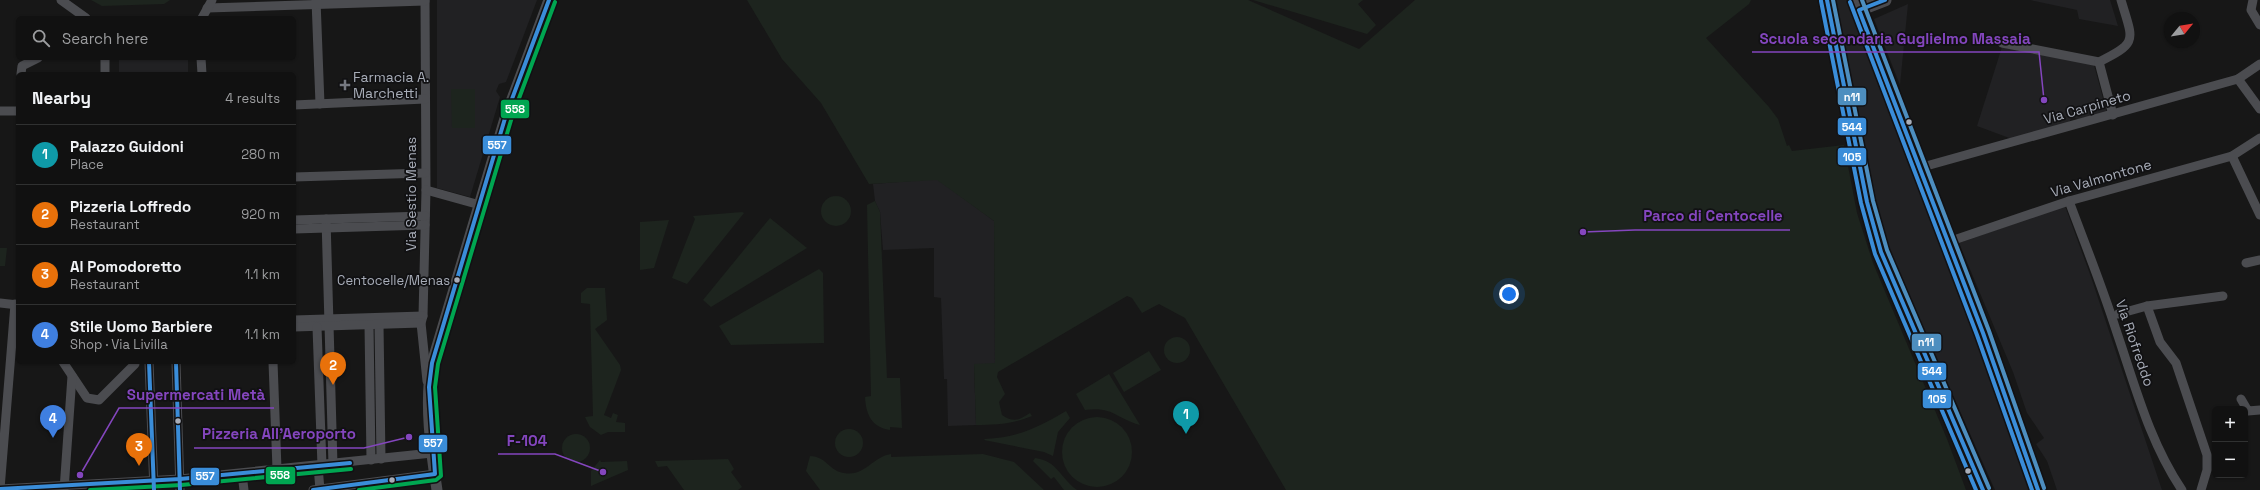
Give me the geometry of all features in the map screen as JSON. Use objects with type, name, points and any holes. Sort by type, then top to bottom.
[{"type":"main road","points":[[1827,0],[1866,195],[1877,240],[1906,312],[1983,490]]},
{"type":"main road","points":[[1884,0],[1857,5],[1918,168],[1984,333],[2038,490]]},
{"type":"street","points":[[61,0],[74,14]]},
{"type":"street","points":[[203,16],[210,4],[425,0]]},
{"type":"street","name":"Via Sestio Menas","points":[[425,0],[426,190],[422,320],[429,386]]},
{"type":"street","points":[[437,490],[432,453],[429,386],[433,357],[511,99],[550,0]]},
{"type":"street","points":[[2002,43],[2099,62],[2125,48],[2130,37],[2121,0]]},
{"type":"street","points":[[2253,0],[2251,10],[2260,25]]},
{"type":"street","points":[[316,2],[320,104]]},
{"type":"street","points":[[21,72],[22,66],[34,60]]},
{"type":"street","points":[[105,60],[105,72]]},
{"type":"street","points":[[201,60],[202,72]]},
{"type":"street","points":[[2099,62],[2113,115]]},
{"type":"street","name":"Via Carpineto","points":[[1918,168],[2238,79],[2260,64]]},
{"type":"street","points":[[2238,79],[2260,109]]},
{"type":"street","points":[[296,105],[425,99]]},
{"type":"street","points":[[0,111],[16,111]]},
{"type":"street","name":"Via Valmontone","points":[[1948,242],[2069,201],[2232,156],[2260,138]]},
{"type":"street","points":[[2232,156],[2260,215]]},
{"type":"street","points":[[296,177],[425,173]]},
{"type":"street","points":[[426,190],[480,205]]},
{"type":"street","name":"Via Riofreddo","points":[[2069,201],[2112,316],[2151,434],[2162,460],[2182,490]]},
{"type":"street","points":[[296,220],[326,224]]},
{"type":"street","points":[[296,229],[326,224],[425,221]]},
{"type":"street","points":[[326,224],[333,465]]},
{"type":"street","points":[[2246,263],[2260,260]]},
{"type":"street","points":[[2118,314],[2147,306],[2223,296]]},
{"type":"street","points":[[0,303],[16,304],[0,489],[154,485],[180,479],[333,465],[432,453]]},
{"type":"street","points":[[2147,306],[2160,342],[2176,362],[2207,455],[2207,470],[2201,490]]},
{"type":"street","points":[[296,320],[379,325],[422,320]]},
{"type":"street","points":[[296,327],[317,326],[329,322],[422,320]]},
{"type":"street","points":[[369,325],[371,460]]},
{"type":"street","points":[[379,325],[381,459]]},
{"type":"street","points":[[317,326],[320,466],[318,490],[435,474]]},
{"type":"street","points":[[64,364],[86,398],[100,400],[135,364]]},
{"type":"street","points":[[150,364],[154,485]]},
{"type":"street","points":[[176,364],[180,490]]},
{"type":"street","points":[[273,364],[277,469]]},
{"type":"street","points":[[64,488],[72,376]]},
{"type":"street","points":[[2241,399],[2248,411],[2260,410]]},
{"type":"street","points":[[242,474],[244,490]]},
{"type":"shaded area","points":[[91,0],[170,0],[164,4],[102,6]]},
{"type":"shaded area","points":[[437,0],[537,0],[506,82],[499,84],[496,91],[500,97],[470,197],[437,188]]},
{"type":"shaded area","points":[[747,0],[1248,0],[1359,49],[1415,0],[1751,0],[1749,4],[1706,38],[1769,107],[1778,119],[1787,146],[1789,145],[1792,151],[1844,145],[1857,213],[1873,263],[1947,439],[1966,490],[1286,490],[1185,318],[1159,304],[1142,313],[1132,298],[1127,296],[998,372],[997,377],[1005,394],[999,402],[1002,415],[1013,420],[1019,419],[1030,413],[1032,416],[1004,424],[976,425],[974,364],[995,363],[994,221],[937,180],[869,184],[821,103],[782,59]]},
{"type":"shaded area","points":[[1253,0],[1363,0],[1358,4],[1376,25],[1367,34]]},
{"type":"shaded area","points":[[1833,0],[1849,0],[1961,293],[2029,490],[1995,490],[1886,245],[1875,206]]},
{"type":"shaded area","points":[[2030,0],[2110,0],[2118,26],[2079,19],[2077,10]]},
{"type":"shaded area","points":[[1908,4],[1900,85],[1874,19]]},
{"type":"shaded area","points":[[2002,47],[2094,65],[2107,113],[2079,120],[2075,118],[2071,119],[2068,124],[2012,139],[1977,126]]},
{"type":"shaded area","points":[[119,60],[188,60],[188,72],[119,72]]},
{"type":"shaded area","points":[[451,89],[475,89],[475,128],[452,128]]},
{"type":"shaded area","points":[[937,179],[994,221],[995,364],[974,365],[976,425],[948,426],[947,379],[944,379],[941,298],[934,297],[934,248],[883,250],[880,212],[875,201],[873,184]]},
{"type":"shaded area","points":[[836,196],[847,200],[851,211],[847,222],[836,226],[825,222],[821,211],[825,200]]},
{"type":"shaded area","points":[[875,201],[880,212],[887,378],[900,378],[902,428],[890,427],[890,430],[874,423],[868,414],[865,397],[871,396],[867,205]]},
{"type":"shaded area","points":[[2065,206],[2091,277],[2162,490],[2057,490],[2047,461],[2036,444],[2044,438],[2027,413],[2013,372],[1959,243]]},
{"type":"shaded area","points":[[744,213],[687,284],[672,278],[695,219],[693,216]]},
{"type":"shaded area","points":[[770,218],[807,248],[711,307],[703,300]]},
{"type":"shaded area","points":[[669,220],[654,268],[640,270],[640,222]]},
{"type":"shaded area","points":[[0,248],[7,248],[5,266],[0,266]]},
{"type":"shaded area","points":[[819,269],[823,273],[824,343],[731,345],[719,326]]},
{"type":"shaded area","points":[[587,288],[605,288],[607,320],[595,329],[620,365],[621,370],[604,415],[611,418],[613,413],[618,415],[616,422],[625,423],[625,432],[608,432],[601,435],[590,427],[585,417],[593,416],[590,304],[581,303],[581,293]]},
{"type":"shaded area","points":[[1177,337],[1186,341],[1190,350],[1186,359],[1177,363],[1168,359],[1164,350],[1168,341]]},
{"type":"shaded area","points":[[1149,351],[1161,370],[1124,392],[1113,373]]},
{"type":"shaded area","points":[[1109,374],[1140,425],[1109,411],[1094,409],[1085,410],[1076,394]]},
{"type":"shaded area","points":[[1066,411],[1070,418],[1058,432],[1053,456],[1044,452],[984,440],[1027,431]]},
{"type":"shaded area","points":[[1097,417],[1110,420],[1122,427],[1129,439],[1132,452],[1129,465],[1122,477],[1110,484],[1097,487],[1084,484],[1072,477],[1065,465],[1062,452],[1065,439],[1072,427],[1084,420]]},
{"type":"shaded area","points":[[849,429],[859,433],[863,443],[859,453],[849,457],[839,453],[835,443],[839,433]]},
{"type":"shaded area","points":[[576,434],[586,438],[590,448],[586,458],[576,462],[566,458],[562,448],[566,438]]},
{"type":"shaded area","points":[[891,454],[891,457],[983,454],[1014,462],[1044,490],[820,490],[806,471],[810,456],[820,458],[839,472],[851,473],[863,470],[884,456]]},
{"type":"shaded area","points":[[1035,458],[1043,460],[1054,466],[1077,490],[1064,490],[1054,477],[1051,479],[1033,461]]},
{"type":"shaded area","points":[[728,459],[734,469],[731,472],[742,487],[738,490],[684,490],[667,466],[658,467],[655,461]]},
{"type":"shaded area","points":[[600,460],[601,462],[627,461],[628,470],[591,486],[591,471]]},
{"type":"transit line","name":"557","points":[[313,490],[435,474],[429,387],[432,363],[506,115],[549,0]]},
{"type":"transit line","name":"544","points":[[1827,0],[1867,202],[1881,252],[1983,490]]},
{"type":"transit line","name":"n11","points":[[1833,0],[1873,201],[1887,250],[1989,488]]},
{"type":"transit line","name":"n11","points":[[1862,0],[1989,331],[2044,488]]},
{"type":"transit line","name":"544","points":[[1885,0],[1859,10],[1983,333],[2038,490]]},
{"type":"transit line","name":"105","points":[[1821,1],[1861,203],[1875,254],[1976,490]]},
{"type":"transit line","name":"558","points":[[359,490],[436,480],[441,476],[435,387],[438,364],[512,117],[555,2]]},
{"type":"transit line","name":"105","points":[[1850,2],[1977,335],[2032,490]]},
{"type":"transit line","points":[[149,364],[154,490]]},
{"type":"transit line","points":[[176,364],[180,490]]},
{"type":"transit line","name":"557","points":[[0,489],[180,479],[350,463]]},
{"type":"transit line","name":"558","points":[[90,490],[181,485],[351,469]]},
{"type":"place","name":"Farmacia A. Marchetti","points":[[345,85]]},
{"type":"place","name":"Scuola secondaria Guglielmo Massaia","points":[[2044,100]]},
{"type":"place","name":"Parco di Centocelle","points":[[1583,232]]},
{"type":"place","name":"Centocelle/Menas","points":[[457,280]]},
{"type":"place","name":"Pizzeria Loffredo","points":[[333,385]]},
{"type":"place","name":"Palazzo Guidoni","points":[[1186,434]]},
{"type":"place","name":"Pizzeria All'Aeroporto","points":[[409,437]]},
{"type":"place","name":"Stile Uomo Barbiere","points":[[53,438]]},
{"type":"place","name":"Al Pomodoretto","points":[[139,466]]},
{"type":"place","name":"F-104","points":[[603,472]]},
{"type":"place","name":"Supermercati Metà","points":[[80,475]]}]
